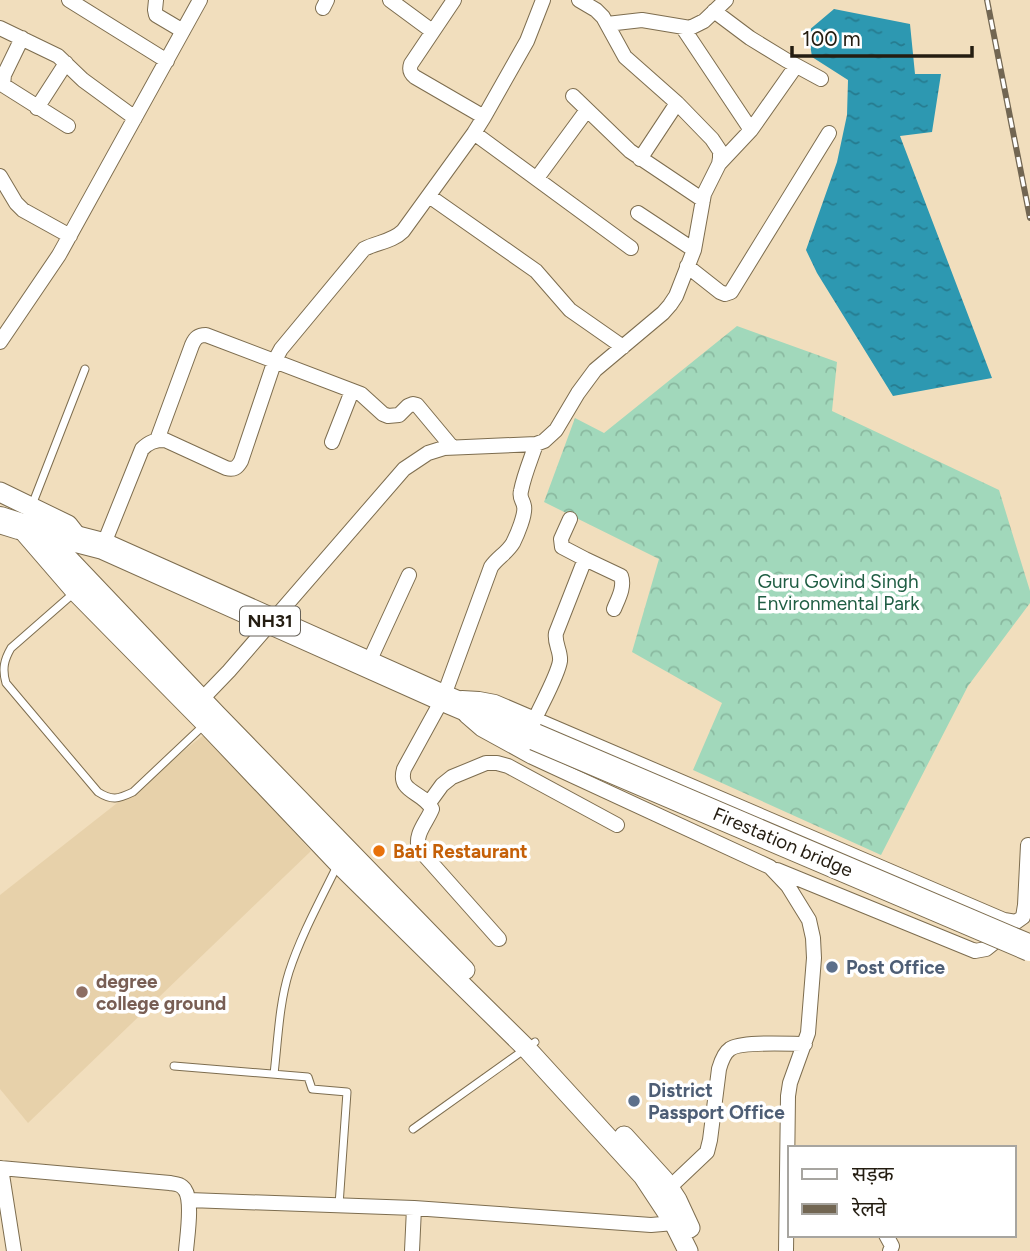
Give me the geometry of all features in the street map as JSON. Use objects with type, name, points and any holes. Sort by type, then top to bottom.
[{"type":"highway","name":"NH31","points":[[23,521],[91,543],[443,698],[535,728]]},
{"type":"highway","name":"Firestation bridge","points":[[535,728],[1030,948]]},
{"type":"street","points":[[69,0],[167,61]]},
{"type":"street","points":[[156,0],[156,15],[183,31]]},
{"type":"street","points":[[0,342],[60,254],[200,0]]},
{"type":"street","points":[[390,0],[432,30]]},
{"type":"street","points":[[91,543],[142,449],[149,443],[165,440],[226,468],[238,467],[281,349],[364,249],[398,237],[404,232],[484,117],[527,41],[543,0]]},
{"type":"street","points":[[579,0],[596,10],[625,57],[677,103],[717,145],[720,151],[719,164]]},
{"type":"street","points":[[607,24],[642,20],[683,28],[697,25],[726,0]]},
{"type":"street","points":[[452,1],[409,69],[411,74],[484,117]]},
{"type":"street","points":[[714,11],[750,38],[821,79]]},
{"type":"street","points":[[0,28],[50,51],[83,80],[135,118]]},
{"type":"street","points":[[683,28],[751,130]]},
{"type":"street","points":[[22,38],[4,75],[3,85],[68,126]]},
{"type":"street","points":[[37,108],[66,63]]},
{"type":"street","points":[[202,698],[229,671],[404,469],[428,453],[453,447],[536,444],[544,441],[556,430],[595,370],[663,313],[676,296],[694,250],[703,200],[719,164],[751,130],[796,66]]},
{"type":"street","points":[[573,96],[630,151],[703,200]]},
{"type":"street","points":[[640,159],[677,103]]},
{"type":"street","points":[[537,178],[587,110]]},
{"type":"street","points":[[474,133],[631,248]]},
{"type":"street","points":[[687,267],[720,292],[731,292],[829,133]]},
{"type":"street","points":[[0,176],[23,210],[70,236]]},
{"type":"street","points":[[429,196],[536,271],[570,310],[623,347]]},
{"type":"street","points":[[638,213],[694,250]]},
{"type":"street","points":[[157,440],[195,338],[206,335],[366,397],[388,416],[399,415],[413,404],[417,405],[453,447]]},
{"type":"street","points":[[332,442],[352,391]]},
{"type":"street","points":[[499,939],[419,849],[418,836],[432,809],[429,803],[407,788],[402,782],[402,776],[443,698],[491,567],[513,541],[524,513],[520,493],[536,444]]},
{"type":"street","points":[[0,492],[76,592],[211,719],[342,855],[654,1168],[677,1200],[701,1251]]},
{"type":"street","points":[[570,519],[562,538],[562,547],[621,576],[623,580],[614,609]]},
{"type":"street","points":[[23,521],[202,698],[211,719]]},
{"type":"street","points":[[585,559],[556,633],[555,644],[560,655],[558,666],[535,728],[997,917],[1016,922],[1023,917],[1025,905],[1028,845]]},
{"type":"street","points":[[369,664],[409,576]]},
{"type":"street","points":[[443,698],[481,729],[532,757],[770,867],[975,951],[986,949],[996,941],[997,917]]},
{"type":"street","points":[[429,803],[442,785],[453,778],[486,763],[497,762],[617,825]]},
{"type":"street","points":[[770,867],[788,886],[809,920],[813,938],[808,1033],[788,1096],[788,1146]]},
{"type":"street","points":[[669,1188],[707,1152],[719,1069],[730,1048],[744,1044],[805,1044]]},
{"type":"street","points":[[531,1046],[643,1176],[674,1223],[688,1251]]},
{"type":"street","points":[[14,1251],[1,1168],[180,1185],[186,1190],[189,1200],[186,1251]]},
{"type":"street","points":[[189,1200],[414,1208],[652,1225],[674,1223]]},
{"type":"street","points":[[412,1251],[414,1208]]},
{"type":"street","points":[[786,1251],[788,1230]]},
{"type":"lane","points":[[23,521],[85,369]]},
{"type":"lane","points":[[76,592],[10,648],[4,660],[3,673],[6,683],[98,792],[107,797],[120,798],[133,792],[211,719]]},
{"type":"lane","points":[[274,1074],[284,991],[289,972],[342,855]]},
{"type":"lane","points":[[413,1129],[531,1046]]},
{"type":"lane","points":[[174,1066],[308,1077],[312,1089],[347,1092],[339,1205]]},
{"type":"shaded area","name":"degree college ground","points":[[205,734],[311,851],[28,1123],[0,1089],[0,895]]},
{"type":"green space","name":"Guru Govind Singh Environmental Park","points":[[737,326],[837,362],[832,411],[999,490],[1030,591],[1030,603],[968,686],[881,855],[693,770],[722,703],[632,652],[659,559],[544,502],[575,418],[604,433]]},
{"type":"water","points":[[834,9],[910,24],[915,74],[941,74],[932,132],[900,136],[992,378],[893,396],[817,273],[806,250],[837,162],[847,115],[848,80],[812,57],[808,31]]},
{"type":"railway","points":[[987,0],[1030,218]]},
{"type":"place","name":"Bati Restaurant","points":[[379,851]]},
{"type":"place","name":"Post Office","points":[[832,967]]},
{"type":"place","name":"degree college ground","points":[[82,992]]},
{"type":"place","name":"District Passport Office","points":[[634,1101]]}]
